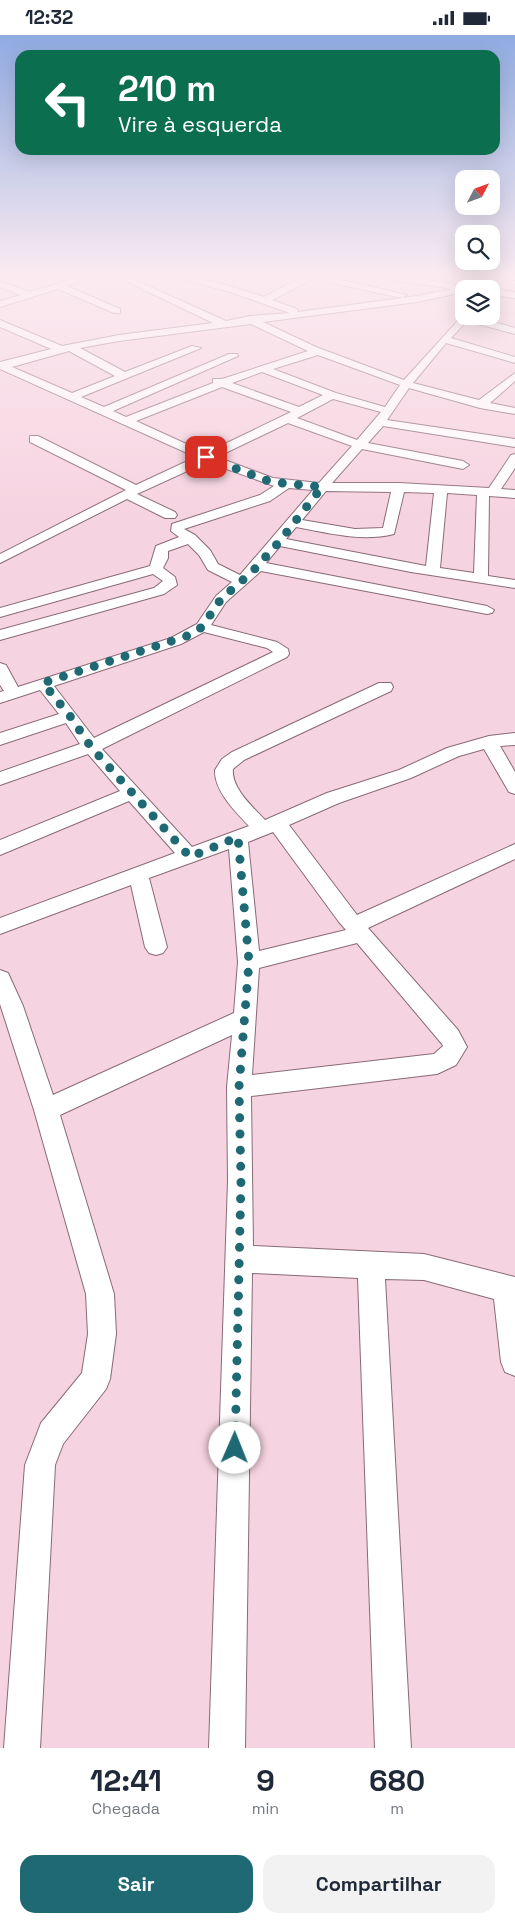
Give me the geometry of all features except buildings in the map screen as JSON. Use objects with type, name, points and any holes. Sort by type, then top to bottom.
[{"type":"street","points":[[1,365],[39,355]]},
{"type":"street","points":[[80,355],[125,377]]},
{"type":"street","points":[[72,397],[179,355]]},
{"type":"street","points":[[126,421],[222,383],[308,355]]},
{"type":"street","points":[[330,355],[406,384],[480,405],[515,411]]},
{"type":"street","points":[[0,668],[7,696],[176,641],[202,627],[221,599],[258,565],[279,542],[293,521],[380,422],[406,384],[431,355]]},
{"type":"street","points":[[498,355],[515,360]]},
{"type":"street","points":[[104,411],[233,356]]},
{"type":"street","points":[[1,365],[206,457],[258,478],[286,484],[322,487],[399,487],[515,494]]},
{"type":"street","points":[[263,369],[332,395],[388,411]]},
{"type":"street","points":[[192,373],[300,411]]},
{"type":"street","points":[[480,405],[515,376]]},
{"type":"street","points":[[0,559],[132,492],[288,419],[332,395]]},
{"type":"street","points":[[288,419],[359,445],[463,465]]},
{"type":"street","points":[[380,422],[515,443]]},
{"type":"street","points":[[34,439],[132,492],[170,515]]},
{"type":"street","points":[[481,578],[488,492],[515,458]]},
{"type":"street","points":[[240,581],[213,567],[205,553],[190,538],[178,531],[177,527],[256,501],[275,493],[286,484]]},
{"type":"street","points":[[293,521],[359,533],[382,534],[389,531],[399,487]]},
{"type":"street","points":[[433,570],[441,489]]},
{"type":"street","points":[[0,613],[155,569],[161,558],[161,549],[190,538]]},
{"type":"street","points":[[279,542],[411,568],[515,584]]},
{"type":"street","points":[[258,565],[487,609]]},
{"type":"street","points":[[0,635],[159,591],[170,585],[170,581],[155,569]]},
{"type":"street","points":[[0,779],[91,747],[281,654],[280,649],[272,645],[202,627]]},
{"type":"street","points":[[43,683],[70,716],[91,747],[190,857]]},
{"type":"street","points":[[239,1087],[437,1064],[448,1058],[456,1047],[450,1037],[358,930],[259,830],[224,783],[223,772],[226,765],[238,756],[385,687]]},
{"type":"street","points":[[0,739],[70,716]]},
{"type":"street","points":[[0,926],[190,857],[333,798],[405,774],[453,752],[489,742],[515,739]]},
{"type":"street","points":[[489,742],[515,788]]},
{"type":"street","points":[[0,848],[131,793]]},
{"type":"street","points":[[227,1748],[241,1181],[239,1087],[259,830]]},
{"type":"street","points":[[249,962],[358,930],[515,851]]},
{"type":"street","points":[[139,876],[156,947]]},
{"type":"street","points":[[0,979],[12,1005],[46,1111],[100,1294],[102,1334],[96,1379],[52,1434],[40,1465],[22,1748]]},
{"type":"street","points":[[46,1111],[244,1019]]},
{"type":"street","points":[[239,1259],[424,1267],[511,1290],[515,1362]]},
{"type":"street","points":[[371,1265],[393,1748]]},
{"type":"route","points":[[206,457],[271,482],[322,487],[293,521],[279,542],[252,572],[221,599],[202,627],[190,635],[151,650],[43,683],[70,716],[91,747],[146,811],[190,857],[238,837],[249,962],[239,1087],[241,1181],[235,1448]]}]
